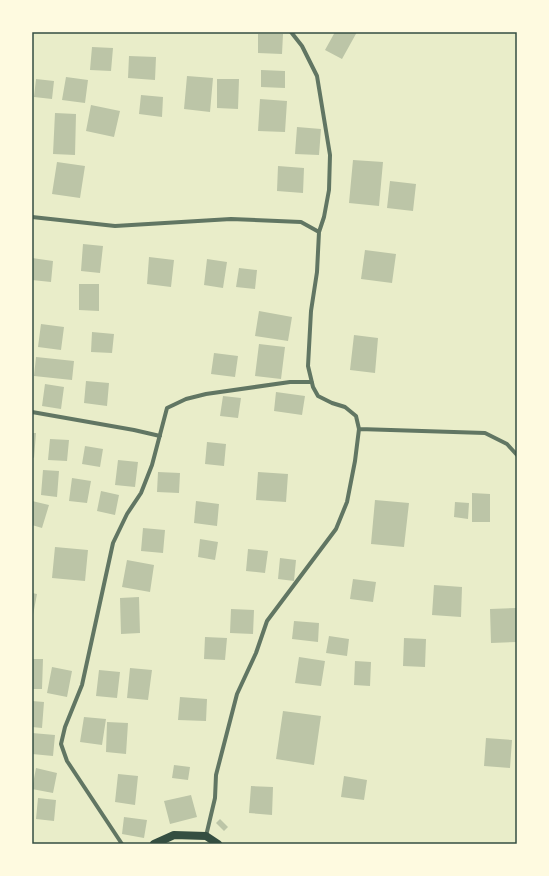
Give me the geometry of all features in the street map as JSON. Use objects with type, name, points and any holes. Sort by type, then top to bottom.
[{"type":"main road","points":[[154,844],[174,835],[206,836],[218,844]]},
{"type":"street","points":[[206,836],[215,798],[216,775],[237,694],[256,653],[267,621],[336,529],[347,502],[359,430],[356,416],[345,407],[318,396],[313,387],[308,366],[311,311],[317,272],[319,232],[324,217],[329,190],[330,155],[317,76],[302,46],[291,32]]},
{"type":"street","points":[[32,217],[114,226],[231,219],[301,222],[319,232]]},
{"type":"street","points":[[122,844],[67,761],[61,744],[82,685],[113,543],[127,514],[141,493],[152,465],[167,408],[186,399],[206,394],[290,382],[312,382]]},
{"type":"street","points":[[32,412],[160,436]]},
{"type":"street","points":[[359,430],[485,433],[507,444],[517,455]]},
{"type":"building","points":[[335,32],[357,32],[342,59],[325,50]]},
{"type":"building","points":[[258,34],[283,34],[282,54],[258,53]]},
{"type":"building","points":[[92,47],[113,48],[111,71],[90,70]]},
{"type":"building","points":[[129,56],[156,57],[155,80],[128,78]]},
{"type":"building","points":[[261,70],[285,71],[285,88],[261,87]]},
{"type":"building","points":[[187,76],[213,78],[210,112],[184,109]]},
{"type":"building","points":[[66,77],[88,80],[85,103],[62,100]]},
{"type":"building","points":[[36,79],[54,81],[52,99],[34,97]]},
{"type":"building","points":[[217,79],[239,79],[238,109],[217,108]]},
{"type":"building","points":[[141,95],[163,97],[162,117],[139,114]]},
{"type":"building","points":[[260,99],[287,101],[285,132],[258,131]]},
{"type":"building","points":[[91,105],[120,111],[114,137],[86,131]]},
{"type":"building","points":[[55,113],[76,114],[75,155],[53,154]]},
{"type":"building","points":[[297,127],[321,129],[319,155],[295,154]]},
{"type":"building","points":[[353,160],[383,162],[379,206],[349,203]]},
{"type":"building","points":[[57,162],[85,166],[80,198],[52,194]]},
{"type":"building","points":[[278,166],[304,168],[303,193],[277,191]]},
{"type":"building","points":[[390,181],[416,184],[413,211],[387,208]]},
{"type":"building","points":[[83,244],[103,246],[100,273],[81,271]]},
{"type":"building","points":[[365,250],[396,254],[392,283],[361,279]]},
{"type":"building","points":[[149,257],[174,260],[171,287],[147,284]]},
{"type":"building","points":[[32,258],[53,261],[51,282],[32,280]]},
{"type":"building","points":[[207,259],[227,262],[223,288],[204,285]]},
{"type":"building","points":[[239,268],[257,270],[255,289],[236,287]]},
{"type":"building","points":[[79,284],[99,284],[99,311],[79,310]]},
{"type":"building","points":[[259,311],[292,317],[288,341],[255,336]]},
{"type":"building","points":[[41,324],[64,327],[61,350],[38,347]]},
{"type":"building","points":[[92,332],[114,334],[112,353],[91,352]]},
{"type":"building","points":[[354,335],[378,338],[375,373],[350,370]]},
{"type":"building","points":[[259,344],[285,347],[281,379],[255,376]]},
{"type":"building","points":[[214,353],[238,356],[235,377],[211,374]]},
{"type":"building","points":[[36,357],[74,361],[72,380],[34,376]]},
{"type":"building","points":[[86,381],[109,383],[107,406],[84,403]]},
{"type":"building","points":[[45,384],[64,387],[61,409],[42,406]]},
{"type":"building","points":[[276,392],[305,396],[302,415],[274,411]]},
{"type":"building","points":[[223,396],[241,398],[238,418],[220,416]]},
{"type":"building","points":[[32,433],[36,433],[34,458],[32,457]]},
{"type":"building","points":[[50,439],[69,440],[67,461],[48,460]]},
{"type":"building","points":[[207,442],[226,444],[224,466],[205,464]]},
{"type":"building","points":[[85,446],[103,449],[100,467],[82,464]]},
{"type":"building","points":[[118,460],[138,462],[135,487],[115,485]]},
{"type":"building","points":[[43,470],[59,471],[57,497],[41,495]]},
{"type":"building","points":[[158,472],[180,473],[179,493],[157,492]]},
{"type":"building","points":[[258,472],[288,474],[286,502],[256,500]]},
{"type":"building","points":[[72,478],[91,481],[87,503],[69,501]]},
{"type":"building","points":[[101,491],[119,495],[115,515],[97,511]]},
{"type":"building","points":[[472,493],[490,494],[490,522],[472,522]]},
{"type":"building","points":[[375,500],[409,503],[404,547],[371,544]]},
{"type":"building","points":[[32,501],[49,505],[42,528],[32,525]]},
{"type":"building","points":[[196,501],[219,504],[217,526],[194,523]]},
{"type":"building","points":[[455,502],[469,503],[468,519],[454,517]]},
{"type":"building","points":[[143,528],[165,530],[163,553],[141,551]]},
{"type":"building","points":[[200,539],[218,542],[215,560],[198,557]]},
{"type":"building","points":[[55,547],[88,550],[85,581],[52,578]]},
{"type":"building","points":[[248,549],[268,551],[265,573],[246,571]]},
{"type":"building","points":[[280,558],[296,560],[294,581],[278,579]]},
{"type":"building","points":[[127,560],[154,565],[150,592],[122,587]]},
{"type":"building","points":[[353,579],[376,582],[373,602],[350,599]]},
{"type":"building","points":[[434,585],[462,587],[461,617],[432,615]]},
{"type":"building","points":[[32,593],[37,594],[33,615],[32,615]]},
{"type":"building","points":[[139,597],[140,633],[121,634],[120,598]]},
{"type":"building","points":[[516,608],[517,642],[491,643],[490,609]]},
{"type":"building","points":[[231,609],[254,610],[253,634],[230,633]]},
{"type":"building","points":[[294,621],[319,623],[318,642],[292,639]]},
{"type":"building","points":[[329,636],[349,639],[347,656],[326,653]]},
{"type":"building","points":[[205,637],[227,638],[225,660],[204,659]]},
{"type":"building","points":[[404,638],[426,639],[425,667],[403,666]]},
{"type":"building","points":[[299,657],[325,661],[321,686],[295,683]]},
{"type":"building","points":[[32,659],[43,659],[42,689],[32,689]]},
{"type":"building","points":[[355,661],[371,662],[370,686],[354,685]]},
{"type":"building","points":[[52,667],[72,671],[67,697],[47,693]]},
{"type":"building","points":[[130,668],[152,670],[148,700],[127,698]]},
{"type":"building","points":[[99,670],[120,672],[117,698],[96,696]]},
{"type":"building","points":[[180,697],[207,699],[206,721],[178,720]]},
{"type":"building","points":[[32,701],[44,702],[42,728],[32,727]]},
{"type":"building","points":[[283,711],[321,716],[314,765],[276,759]]},
{"type":"building","points":[[84,717],[106,719],[102,745],[80,742]]},
{"type":"building","points":[[107,722],[128,723],[126,754],[106,752]]},
{"type":"building","points":[[32,733],[55,735],[53,756],[32,754]]},
{"type":"building","points":[[486,738],[512,740],[510,768],[484,766]]},
{"type":"building","points":[[174,765],[190,767],[188,780],[172,778]]},
{"type":"building","points":[[36,768],[57,773],[53,793],[32,789]]},
{"type":"building","points":[[118,774],[138,776],[135,805],[115,802]]},
{"type":"building","points":[[344,776],[367,780],[364,800],[341,797]]},
{"type":"building","points":[[251,786],[273,787],[272,815],[249,813]]},
{"type":"building","points":[[191,795],[197,817],[170,824],[164,801]]},
{"type":"building","points":[[38,798],[56,800],[54,821],[36,819]]},
{"type":"building","points":[[124,817],[147,820],[144,838],[122,834]]},
{"type":"building","points":[[220,819],[228,827],[224,831],[216,823]]}]
